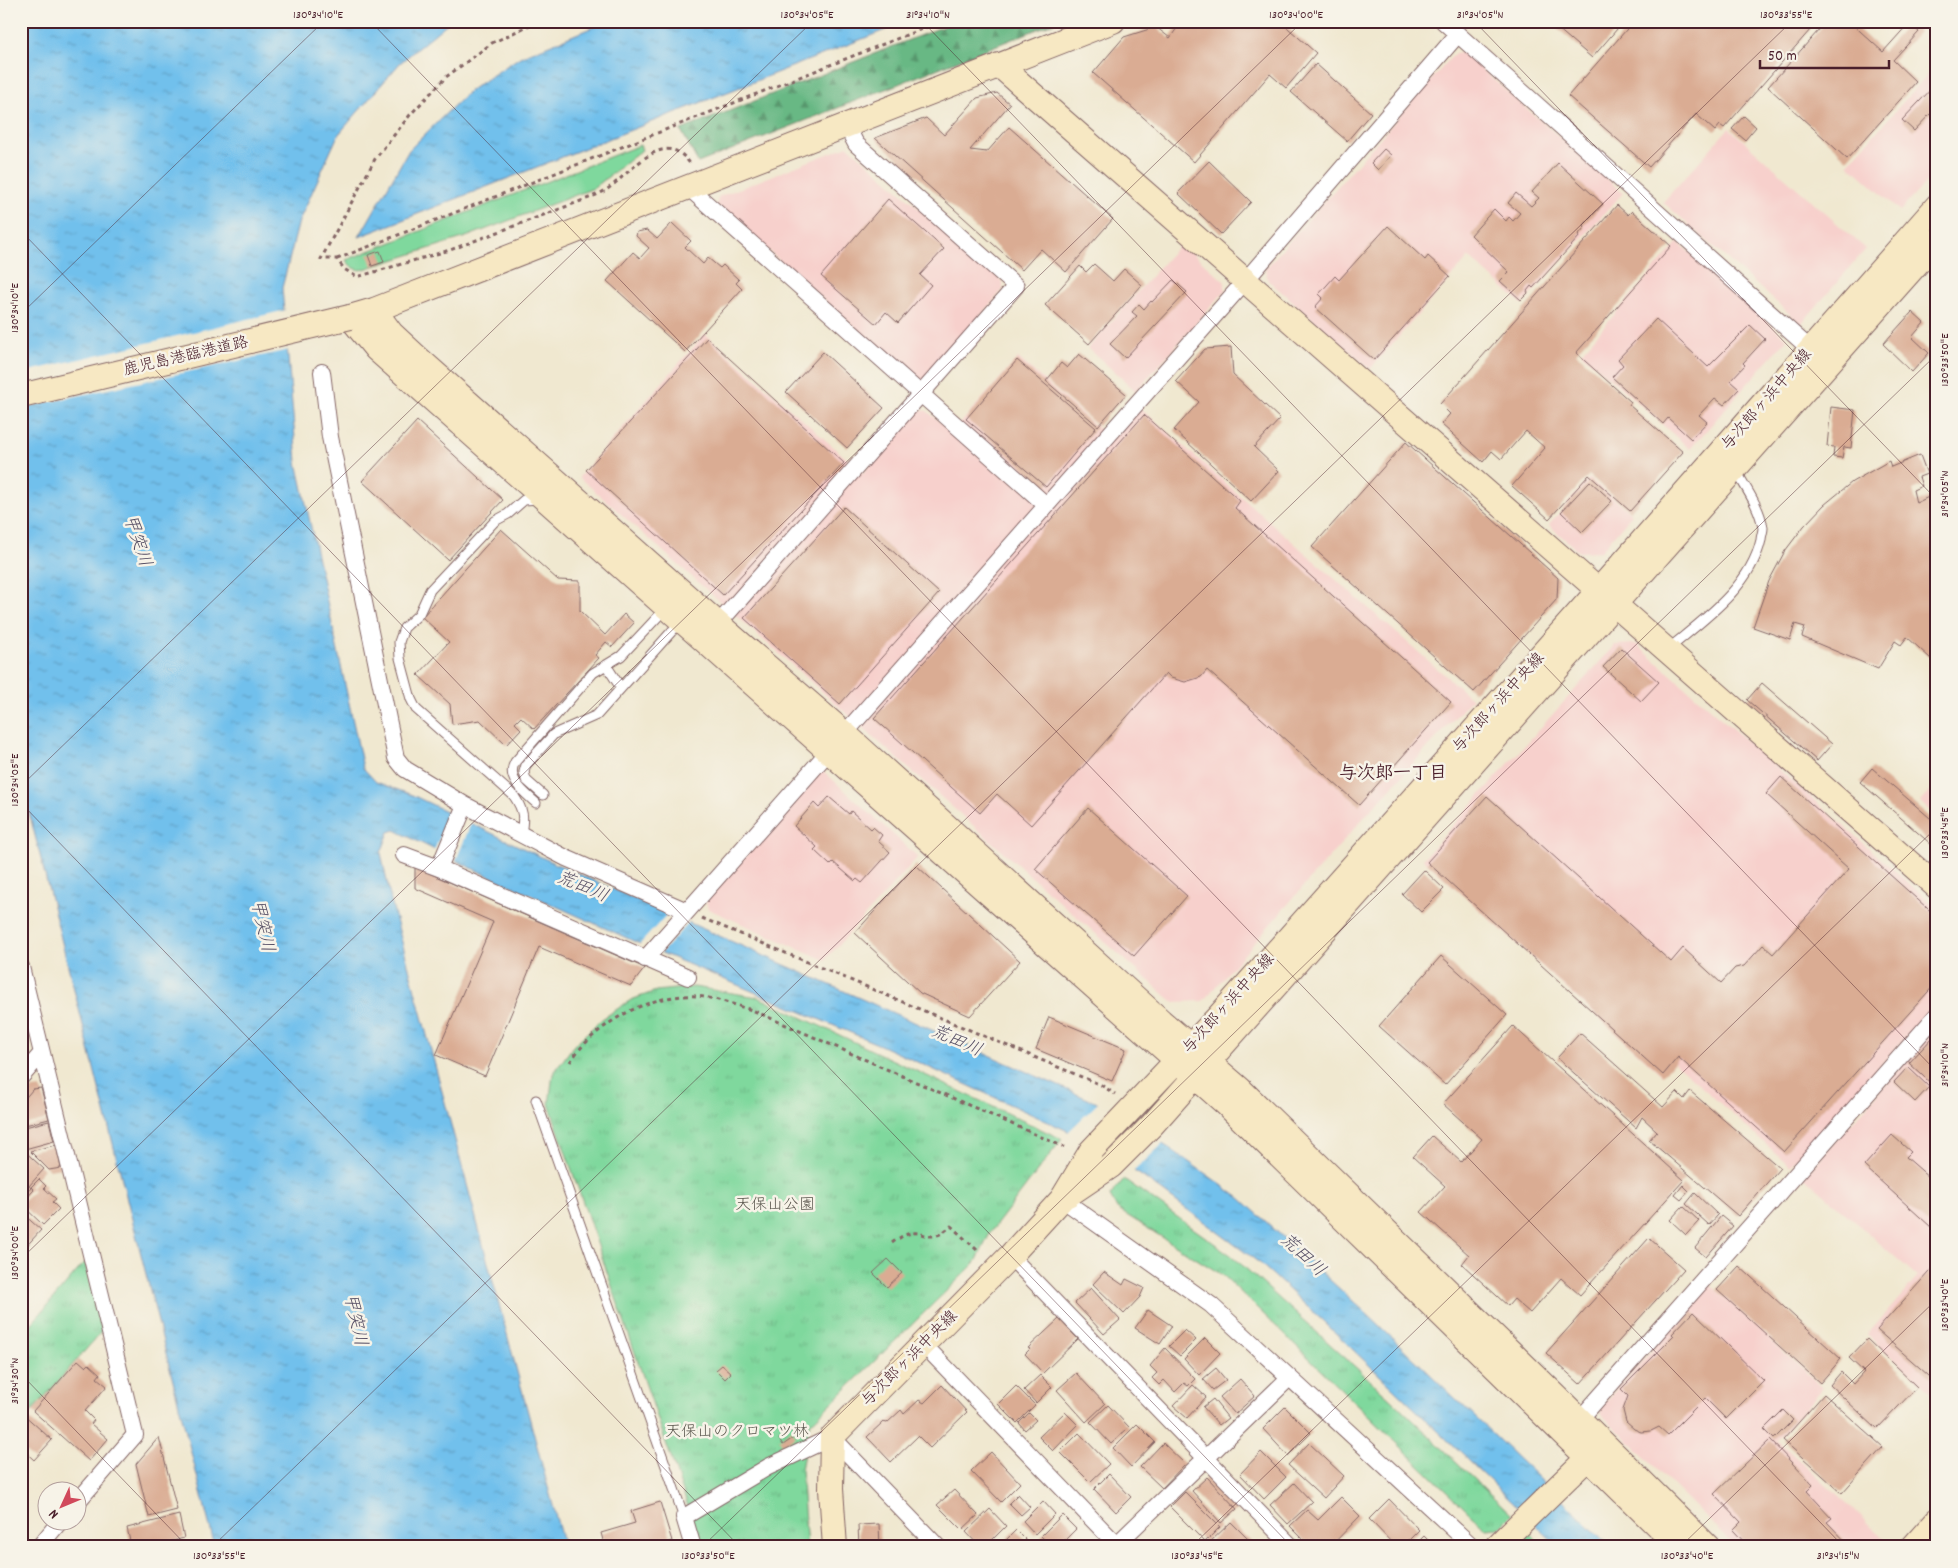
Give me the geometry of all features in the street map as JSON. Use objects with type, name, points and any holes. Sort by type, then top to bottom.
[{"type":"street","name":"鹿児島港臨港道路","points":[[21,396],[374,310],[692,179],[846,125],[1112,21]]},
{"type":"street","points":[[1443,21],[1820,357]]},
{"type":"street","points":[[648,956],[1246,280],[1458,34]]},
{"type":"street","points":[[999,65],[1937,887]]},
{"type":"street","points":[[710,632],[1016,286],[856,144],[846,125]]},
{"type":"street","points":[[692,179],[922,394],[1046,506]]},
{"type":"street","name":"与次郎ヶ浜中央線","points":[[832,1437],[924,1345],[1062,1199],[1090,1151],[1124,1101],[1184,1053],[1452,771],[1894,272],[1937,206]]},
{"type":"street","name":"与次郎ヶ浜中央線","points":[[1894,272],[1937,241]]},
{"type":"street","points":[[374,310],[392,333],[674,614],[710,632],[845,734],[993,883]]},
{"type":"street","points":[[350,317],[376,349],[553,492],[710,632],[830,751],[993,883],[1202,1069],[1240,1089],[1421,1280],[1596,1450],[1708,1547]]},
{"type":"street","points":[[322,372],[330,437],[396,758],[405,769],[464,809],[521,834],[566,858],[685,914]]},
{"type":"street","name":"与次郎ヶ浜中央線","points":[[1062,1199],[1111,1166],[1152,1124],[1202,1069],[1452,771]]},
{"type":"street","points":[[440,865],[464,809]]},
{"type":"street","points":[[404,855],[440,865],[648,956],[688,978]]},
{"type":"street","points":[[21,967],[135,1435],[88,1489]]},
{"type":"street","points":[[1580,1419],[1937,1015]]},
{"type":"street","points":[[21,1077],[42,1052]]},
{"type":"street","points":[[1062,1199],[1211,1305],[1473,1547]]},
{"type":"street","points":[[1010,1256],[1292,1547]]},
{"type":"street","points":[[1421,1280],[1580,1419],[1596,1450],[1679,1547]]},
{"type":"street","points":[[924,1345],[1117,1546],[1289,1378]]},
{"type":"street","points":[[693,1547],[684,1517],[768,1467],[832,1437]]},
{"type":"street","points":[[832,1437],[830,1489],[835,1547]]},
{"type":"street","points":[[832,1437],[938,1547]]},
{"type":"street","points":[[1496,1547],[1596,1450]]},
{"type":"street","points":[[1913,1547],[1937,1520]]},
{"type":"street","points":[[39,1547],[53,1530]]},
{"type":"street","points":[[57,1530],[59,1547]]},
{"type":"lane","points":[[1667,650],[1736,587],[1757,554],[1763,529],[1756,508],[1727,462]]},
{"type":"lane","points":[[521,834],[522,808],[514,796],[416,709],[411,699],[400,658],[399,642],[404,628],[419,614],[430,590],[490,526],[524,500],[553,492]]},
{"type":"lane","points":[[536,803],[519,787],[514,778],[512,767],[520,755],[593,673],[621,656],[674,614]]},
{"type":"lane","points":[[543,796],[526,780],[524,772],[526,765],[554,734],[597,714],[621,688],[674,614]]},
{"type":"lane","points":[[606,665],[621,688]]},
{"type":"lane","points":[[536,1100],[684,1517]]},
{"type":"path","points":[[538,21],[492,43],[446,77],[410,115],[375,160],[321,259],[337,259],[942,21]]},
{"type":"path","points":[[337,259],[344,269],[357,277],[450,250],[598,194],[606,190],[650,154],[662,149],[678,152],[688,160],[692,179]]},
{"type":"path","points":[[685,914],[1100,1085],[1124,1101]]},
{"type":"path","points":[[570,1062],[579,1049],[617,1018],[661,1000],[685,995],[704,998],[752,1010],[1064,1147]]},
{"type":"path","points":[[892,1244],[905,1235],[918,1233],[929,1236],[942,1234],[951,1226],[977,1250]]},
{"type":"shaded area","points":[[1462,52],[1623,193],[1522,304],[1469,257],[1370,369],[1268,280],[1265,269],[1455,53]]},
{"type":"shaded area","points":[[1937,64],[1937,170],[1900,211],[1848,164]]},
{"type":"shaded area","points":[[1729,128],[1866,249],[1801,324],[1663,202]]},
{"type":"shaded area","points":[[848,146],[1003,282],[1003,290],[925,381],[916,381],[717,205],[718,197]]},
{"type":"shaded area","points":[[1678,242],[1787,339],[1690,449],[1581,353]]},
{"type":"shaded area","points":[[1181,243],[1225,282],[1225,291],[1136,391],[1088,348]]},
{"type":"shaded area","points":[[705,334],[863,473],[918,410],[927,411],[952,433],[1018,358],[1112,440],[1140,408],[1472,699],[1368,813],[1203,1001],[1173,1002],[579,477]]},
{"type":"shaded area","points":[[1589,478],[1632,514],[1601,551],[1579,552],[1549,525]]},
{"type":"shaded area","points":[[1636,644],[1937,908],[1937,1002],[1790,1166],[1674,1062],[1662,1075],[1423,859],[1615,645]]},
{"type":"shaded area","points":[[822,770],[918,857],[825,960],[708,909],[706,901]]},
{"type":"shaded area","points":[[1937,783],[1937,817],[1920,802]]},
{"type":"shaded area","points":[[1937,1026],[1937,1397],[1867,1335],[1918,1277],[1804,1177]]},
{"type":"shaded area","points":[[1710,1284],[1823,1388],[1777,1440],[1888,1542],[1884,1547],[1736,1547],[1602,1415],[1601,1407]]},
{"type":"green space","points":[[957,21],[1058,21],[698,163],[681,130]]},
{"type":"green space","points":[[640,145],[642,150],[594,188],[466,237],[361,270],[352,267],[346,260]]},
{"type":"green space","name":"天保山公園","points":[[694,987],[758,997],[1062,1139],[990,1233],[976,1262],[809,1425],[801,1470],[807,1547],[702,1547],[549,1104],[553,1074],[574,1045],[602,1019],[631,1000],[656,991]]},
{"type":"green space","points":[[1124,1179],[1232,1256],[1392,1400],[1512,1515],[1499,1528],[1486,1529],[1224,1276],[1117,1209],[1110,1196]]},
{"type":"green space","points":[[85,1262],[102,1331],[28,1416],[21,1410],[21,1336]]},
{"type":"green space","points":[[1529,1533],[1543,1547],[1518,1547],[1517,1545]]},
{"type":"water","points":[[21,21],[450,21],[400,63],[338,135],[299,221],[282,288],[297,462],[363,768],[376,782],[412,795],[554,863],[1097,1103],[1169,1148],[1240,1198],[1366,1313],[1611,1547],[1559,1547],[1261,1264],[1139,1174],[1068,1131],[880,1045],[638,943],[469,867],[395,830],[389,832],[381,853],[391,901],[564,1547],[215,1547],[21,780]]},
{"type":"water","points":[[608,21],[908,21],[359,237],[409,150],[469,91],[520,57]]},
{"type":"pier","points":[[286,310],[289,350],[21,408],[21,373]]},
{"type":"pier","points":[[451,811],[472,821],[455,863],[433,853]]},
{"type":"pier","points":[[669,912],[690,921],[659,955],[639,945]]},
{"type":"pier","points":[[1099,1102],[1165,1142],[1133,1172],[1067,1133]]},
{"type":"building","points":[[1182,21],[1280,21],[1316,53],[1286,88],[1270,74],[1194,162],[1093,73],[1124,37],[1156,27],[1170,38]]},
{"type":"building","points":[[1549,21],[1624,21],[1592,58]]},
{"type":"building","points":[[1634,21],[1818,21],[1724,128],[1720,125],[1715,131],[1696,114],[1649,167],[1568,96]]},
{"type":"building","points":[[1827,21],[1849,21],[1883,52],[1909,23],[1919,32],[1893,60],[1916,82],[1847,159],[1768,87]]},
{"type":"building","points":[[1316,64],[1371,113],[1347,141],[1291,92]]},
{"type":"building","points":[[1937,83],[1937,120],[1930,114],[1914,131],[1902,120]]},
{"type":"building","points":[[997,93],[1010,104],[970,150],[987,152],[1009,127],[1113,219],[1066,272],[1041,249],[1022,270],[875,138],[926,118],[944,135],[977,98]]},
{"type":"building","points":[[1744,116],[1756,127],[1745,140],[1732,129]]},
{"type":"building","points":[[1384,149],[1391,155],[1378,170],[1371,163]]},
{"type":"building","points":[[1209,161],[1251,202],[1221,234],[1178,193]]},
{"type":"building","points":[[1558,163],[1603,204],[1583,226],[1585,227],[1578,235],[1580,236],[1533,288],[1531,286],[1527,291],[1528,293],[1521,300],[1500,281],[1509,272],[1471,235],[1494,209],[1506,221],[1509,217],[1513,221],[1520,213],[1508,203],[1516,193],[1531,206],[1539,198],[1532,192]]},
{"type":"building","points":[[888,199],[944,249],[920,275],[931,285],[898,323],[886,312],[876,324],[821,276]]},
{"type":"building","points":[[1617,205],[1628,215],[1632,211],[1671,246],[1576,353],[1631,402],[1629,405],[1683,452],[1630,511],[1589,475],[1549,519],[1512,486],[1545,448],[1526,431],[1501,459],[1492,451],[1483,462],[1441,424],[1450,414],[1440,404]]},
{"type":"building","points":[[672,223],[691,241],[685,247],[703,264],[708,258],[720,268],[723,265],[739,280],[736,283],[742,289],[685,352],[607,281],[633,252],[640,258],[649,248],[636,236],[637,232],[647,230],[657,239]]},
{"type":"building","points":[[1388,226],[1425,260],[1428,256],[1450,276],[1374,360],[1315,307],[1323,298],[1319,294],[1335,276],[1339,280]]},
{"type":"building","points":[[380,251],[384,262],[372,266],[368,255]]},
{"type":"building","points":[[1094,264],[1113,281],[1124,269],[1142,285],[1089,344],[1045,305],[1080,266],[1086,272]]},
{"type":"building","points":[[1173,280],[1187,292],[1125,358],[1110,344],[1137,316],[1132,312],[1139,304],[1144,309]]},
{"type":"building","points":[[1912,312],[1924,323],[1912,337],[1929,353],[1912,372],[1883,344]]},
{"type":"building","points":[[1656,319],[1708,367],[1750,325],[1765,339],[1743,363],[1745,365],[1730,381],[1739,389],[1724,405],[1715,398],[1699,415],[1707,422],[1691,439],[1668,418],[1663,424],[1612,377],[1623,365],[1618,359]]},
{"type":"building","points":[[707,338],[844,463],[723,595],[586,470]]},
{"type":"building","points":[[1231,347],[1233,375],[1280,419],[1254,447],[1279,471],[1251,501],[1174,430],[1199,402],[1176,381],[1205,349]]},
{"type":"building","points":[[823,352],[884,408],[847,448],[786,392]]},
{"type":"building","points":[[1079,354],[1126,394],[1098,426],[1046,381],[1061,363],[1067,368]]},
{"type":"building","points":[[1017,360],[1096,428],[1046,487],[966,419]]},
{"type":"building","points":[[1831,407],[1855,410],[1851,448],[1844,447],[1842,458],[1833,457],[1834,447],[1827,446]]},
{"type":"building","points":[[1144,415],[1240,501],[1235,508],[1451,702],[1359,805],[1207,670],[1201,677],[1185,682],[1171,678],[1166,673],[1031,825],[997,794],[980,813],[874,718]]},
{"type":"building","points":[[417,421],[503,500],[448,560],[362,481]]},
{"type":"building","points":[[1406,442],[1558,578],[1557,599],[1474,692],[1312,547]]},
{"type":"building","points":[[1920,455],[1927,474],[1919,477],[1922,486],[1913,490],[1916,503],[1937,493],[1937,594],[1933,597],[1937,601],[1937,606],[1934,609],[1937,611],[1937,653],[1931,659],[1907,637],[1901,645],[1895,641],[1878,669],[1802,637],[1805,627],[1795,624],[1790,640],[1753,627],[1769,581],[1785,551],[1804,526],[1824,505],[1852,482],[1889,461],[1891,467]]},
{"type":"building","points":[[1590,481],[1612,501],[1582,532],[1561,512]]},
{"type":"building","points":[[844,507],[939,593],[840,704],[744,618]]},
{"type":"building","points":[[501,529],[558,580],[580,581],[580,611],[605,635],[624,614],[634,623],[612,647],[606,642],[595,655],[599,658],[534,729],[521,717],[515,723],[521,729],[506,745],[480,720],[452,724],[450,704],[418,675],[449,642],[422,617]]},
{"type":"building","points":[[1621,648],[1659,682],[1641,701],[1603,667]]},
{"type":"building","points":[[1762,683],[1832,744],[1817,761],[1747,700]]},
{"type":"building","points":[[1872,768],[1937,824],[1937,842],[1933,846],[1860,782]]},
{"type":"building","points":[[1781,777],[1937,917],[1937,982],[1784,1152],[1678,1057],[1663,1075],[1427,862],[1487,796],[1671,962],[1683,948],[1721,983],[1735,968],[1744,966],[1763,945],[1773,954],[1849,869],[1766,794]]},
{"type":"building","points":[[829,797],[849,814],[851,811],[871,829],[873,827],[882,835],[878,841],[890,852],[862,883],[857,879],[855,881],[833,862],[830,865],[814,850],[817,847],[794,826],[814,803],[819,808]]},
{"type":"building","points":[[1088,808],[1187,896],[1134,956],[1035,869]]},
{"type":"building","points":[[916,865],[1020,961],[970,1016],[920,993],[855,933]]},
{"type":"building","points":[[415,867],[645,968],[631,986],[539,947],[485,1076],[436,1055],[493,922],[415,888]]},
{"type":"building","points":[[1424,870],[1444,889],[1421,912],[1402,894]]},
{"type":"building","points":[[1441,956],[1507,1015],[1445,1085],[1379,1026]]},
{"type":"building","points":[[1049,1017],[1126,1049],[1112,1081],[1036,1049]]},
{"type":"building","points":[[1513,1026],[1684,1180],[1580,1295],[1561,1278],[1530,1313],[1514,1299],[1508,1306],[1462,1264],[1469,1255],[1421,1212],[1445,1186],[1413,1157],[1432,1136],[1461,1162],[1482,1139],[1443,1104]]},
{"type":"building","points":[[1580,1033],[1663,1107],[1677,1092],[1684,1099],[1690,1091],[1780,1168],[1738,1216],[1649,1140],[1657,1131],[1642,1117],[1636,1128],[1557,1058]]},
{"type":"building","points":[[1933,1037],[1937,1041],[1937,1089],[1909,1063]]},
{"type":"building","points":[[1908,1067],[1929,1087],[1915,1102],[1894,1082]]},
{"type":"building","points":[[41,1088],[49,1119],[21,1126],[21,1112],[23,1112],[21,1103],[33,1089]]},
{"type":"building","points":[[49,1121],[54,1141],[25,1149],[21,1145],[21,1128]]},
{"type":"building","points":[[1892,1135],[1911,1152],[1906,1157],[1937,1184],[1937,1220],[1931,1227],[1864,1166]]},
{"type":"building","points":[[56,1145],[61,1168],[49,1170],[30,1151]]},
{"type":"building","points":[[21,1148],[44,1169],[29,1186],[31,1188],[21,1200]]},
{"type":"building","points":[[39,1179],[46,1186],[44,1188],[56,1199],[52,1202],[59,1209],[43,1225],[21,1204],[34,1190],[31,1187]]},
{"type":"building","points":[[1683,1185],[1689,1191],[1681,1200],[1675,1195]]},
{"type":"building","points":[[1695,1193],[1718,1215],[1709,1225],[1686,1204]]},
{"type":"building","points":[[1683,1206],[1699,1221],[1686,1235],[1670,1220]]},
{"type":"building","points":[[21,1212],[41,1230],[21,1252]]},
{"type":"building","points":[[1721,1216],[1733,1226],[1706,1257],[1695,1248]]},
{"type":"building","points":[[1649,1238],[1684,1269],[1580,1384],[1546,1353]]},
{"type":"building","points":[[888,1259],[902,1273],[887,1287],[873,1273]]},
{"type":"building","points":[[1937,1263],[1937,1383],[1877,1330]]},
{"type":"building","points":[[1739,1266],[1841,1359],[1820,1383],[1717,1290]]},
{"type":"building","points":[[1104,1272],[1123,1285],[1126,1279],[1144,1288],[1140,1297],[1124,1314],[1093,1284]]},
{"type":"building","points":[[1091,1288],[1120,1320],[1104,1334],[1075,1303]]},
{"type":"building","points":[[1148,1310],[1172,1326],[1160,1344],[1135,1328]]},
{"type":"building","points":[[1693,1312],[1764,1381],[1726,1419],[1705,1398],[1668,1435],[1659,1427],[1651,1431],[1641,1432],[1634,1429],[1626,1422],[1623,1410],[1628,1396],[1621,1389],[1674,1336],[1672,1334]]},
{"type":"building","points":[[1059,1319],[1078,1339],[1043,1373],[1025,1354],[1030,1349],[1028,1348]]},
{"type":"building","points":[[21,1320],[28,1326],[21,1334]]},
{"type":"building","points":[[1185,1330],[1196,1340],[1180,1356],[1169,1346]]},
{"type":"building","points":[[1205,1338],[1220,1353],[1199,1375],[1184,1359]]},
{"type":"building","points":[[1867,1339],[1917,1387],[1877,1429],[1830,1385],[1841,1372],[1853,1384],[1864,1372],[1849,1358]]},
{"type":"building","points":[[1165,1348],[1195,1379],[1188,1386],[1184,1383],[1175,1392],[1164,1380],[1159,1385],[1152,1378],[1157,1373],[1150,1366]]},
{"type":"building","points":[[78,1360],[86,1367],[89,1364],[100,1374],[97,1378],[107,1386],[85,1411],[94,1420],[91,1424],[108,1439],[89,1461],[33,1411]]},
{"type":"building","points":[[722,1365],[731,1373],[725,1379],[716,1370]]},
{"type":"building","points":[[1216,1368],[1226,1380],[1213,1390],[1203,1379]]},
{"type":"building","points":[[1076,1373],[1105,1404],[1086,1422],[1057,1390]]},
{"type":"building","points":[[1040,1375],[1052,1387],[1036,1403],[1024,1390]]},
{"type":"building","points":[[1240,1379],[1255,1396],[1235,1414],[1220,1397]]},
{"type":"building","points":[[942,1385],[967,1412],[930,1448],[918,1436],[891,1462],[867,1437],[883,1422],[887,1423],[901,1410],[904,1414],[919,1400],[924,1403]]},
{"type":"building","points":[[1193,1385],[1206,1397],[1187,1418],[1173,1406]]},
{"type":"building","points":[[1016,1386],[1035,1405],[1017,1423],[998,1404]]},
{"type":"building","points":[[1824,1394],[1883,1447],[1842,1493],[1783,1440]]},
{"type":"building","points":[[1213,1399],[1228,1418],[1219,1425],[1203,1407]]},
{"type":"building","points":[[1108,1405],[1129,1427],[1111,1444],[1090,1422]]},
{"type":"building","points":[[1285,1407],[1311,1433],[1288,1456],[1263,1429]]},
{"type":"building","points":[[1783,1410],[1793,1420],[1774,1439],[1764,1429]]},
{"type":"building","points":[[21,1412],[52,1440],[34,1460],[21,1448]]},
{"type":"building","points":[[1065,1412],[1078,1425],[1053,1451],[1039,1437]]},
{"type":"building","points":[[1029,1413],[1036,1420],[1025,1430],[1019,1423]]},
{"type":"building","points":[[1137,1424],[1155,1442],[1131,1467],[1113,1448]]},
{"type":"building","points":[[791,1430],[796,1436],[783,1445],[779,1439]]},
{"type":"building","points":[[1079,1433],[1109,1464],[1090,1482],[1060,1452]]},
{"type":"building","points":[[159,1437],[177,1510],[149,1517],[136,1464]]},
{"type":"building","points":[[1770,1440],[1813,1485],[1807,1491],[1832,1518],[1827,1522],[1851,1547],[1749,1547],[1733,1530],[1741,1522],[1714,1494]]},
{"type":"building","points":[[1163,1443],[1185,1464],[1162,1488],[1140,1467]]},
{"type":"building","points":[[1309,1443],[1344,1476],[1324,1498],[1288,1465]]},
{"type":"building","points":[[991,1452],[1020,1483],[1001,1502],[971,1471]]},
{"type":"building","points":[[1261,1452],[1286,1477],[1264,1499],[1240,1474]]},
{"type":"building","points":[[1109,1474],[1131,1497],[1116,1512],[1094,1489]]},
{"type":"building","points":[[1207,1477],[1237,1509],[1221,1523],[1192,1491]]},
{"type":"building","points":[[1294,1483],[1312,1502],[1288,1524],[1270,1505]]},
{"type":"building","points":[[954,1490],[978,1515],[962,1530],[937,1505]]},
{"type":"building","points":[[1185,1492],[1220,1527],[1205,1542],[1170,1507]]},
{"type":"building","points":[[1018,1494],[1030,1507],[1021,1515],[1009,1503]]},
{"type":"building","points":[[1341,1497],[1360,1516],[1330,1547],[1311,1547],[1290,1526],[1307,1510],[1318,1520]]},
{"type":"building","points":[[1389,1499],[1419,1530],[1402,1547],[1396,1547],[1369,1519]]},
{"type":"building","points":[[1043,1501],[1055,1514],[1035,1534],[1023,1521]]},
{"type":"building","points":[[660,1502],[672,1541],[653,1547],[605,1547],[601,1533],[635,1523],[631,1511]]},
{"type":"building","points":[[990,1509],[1006,1526],[985,1547],[980,1547],[966,1532]]},
{"type":"building","points":[[179,1515],[184,1538],[151,1547],[109,1547],[130,1541],[127,1528]]},
{"type":"building","points":[[1062,1515],[1076,1529],[1058,1547],[1051,1547],[1041,1536]]},
{"type":"building","points":[[1231,1522],[1251,1542],[1247,1547],[1211,1547],[1208,1544]]},
{"type":"building","points":[[879,1524],[880,1547],[859,1547],[858,1525]]},
{"type":"building","points":[[1016,1530],[1026,1540],[1020,1547],[1009,1547],[1004,1542]]},
{"type":"building","points":[[1424,1536],[1435,1547],[1413,1547]]},
{"type":"district","name":"与次郎一丁目","points":[[1393,774]]},
{"type":"water label","name":"甲突川","points":[[136,541]]},
{"type":"water label","name":"荒田川","points":[[582,888]]},
{"type":"water label","name":"甲突川","points":[[261,926]]},
{"type":"water label","name":"荒田川","points":[[956,1042]]},
{"type":"water label","name":"荒田川","points":[[1302,1256]]},
{"type":"water label","name":"甲突川","points":[[354,1320]]},
{"type":"park label","name":"天保山のクロマツ林","points":[[737,1432]]}]
